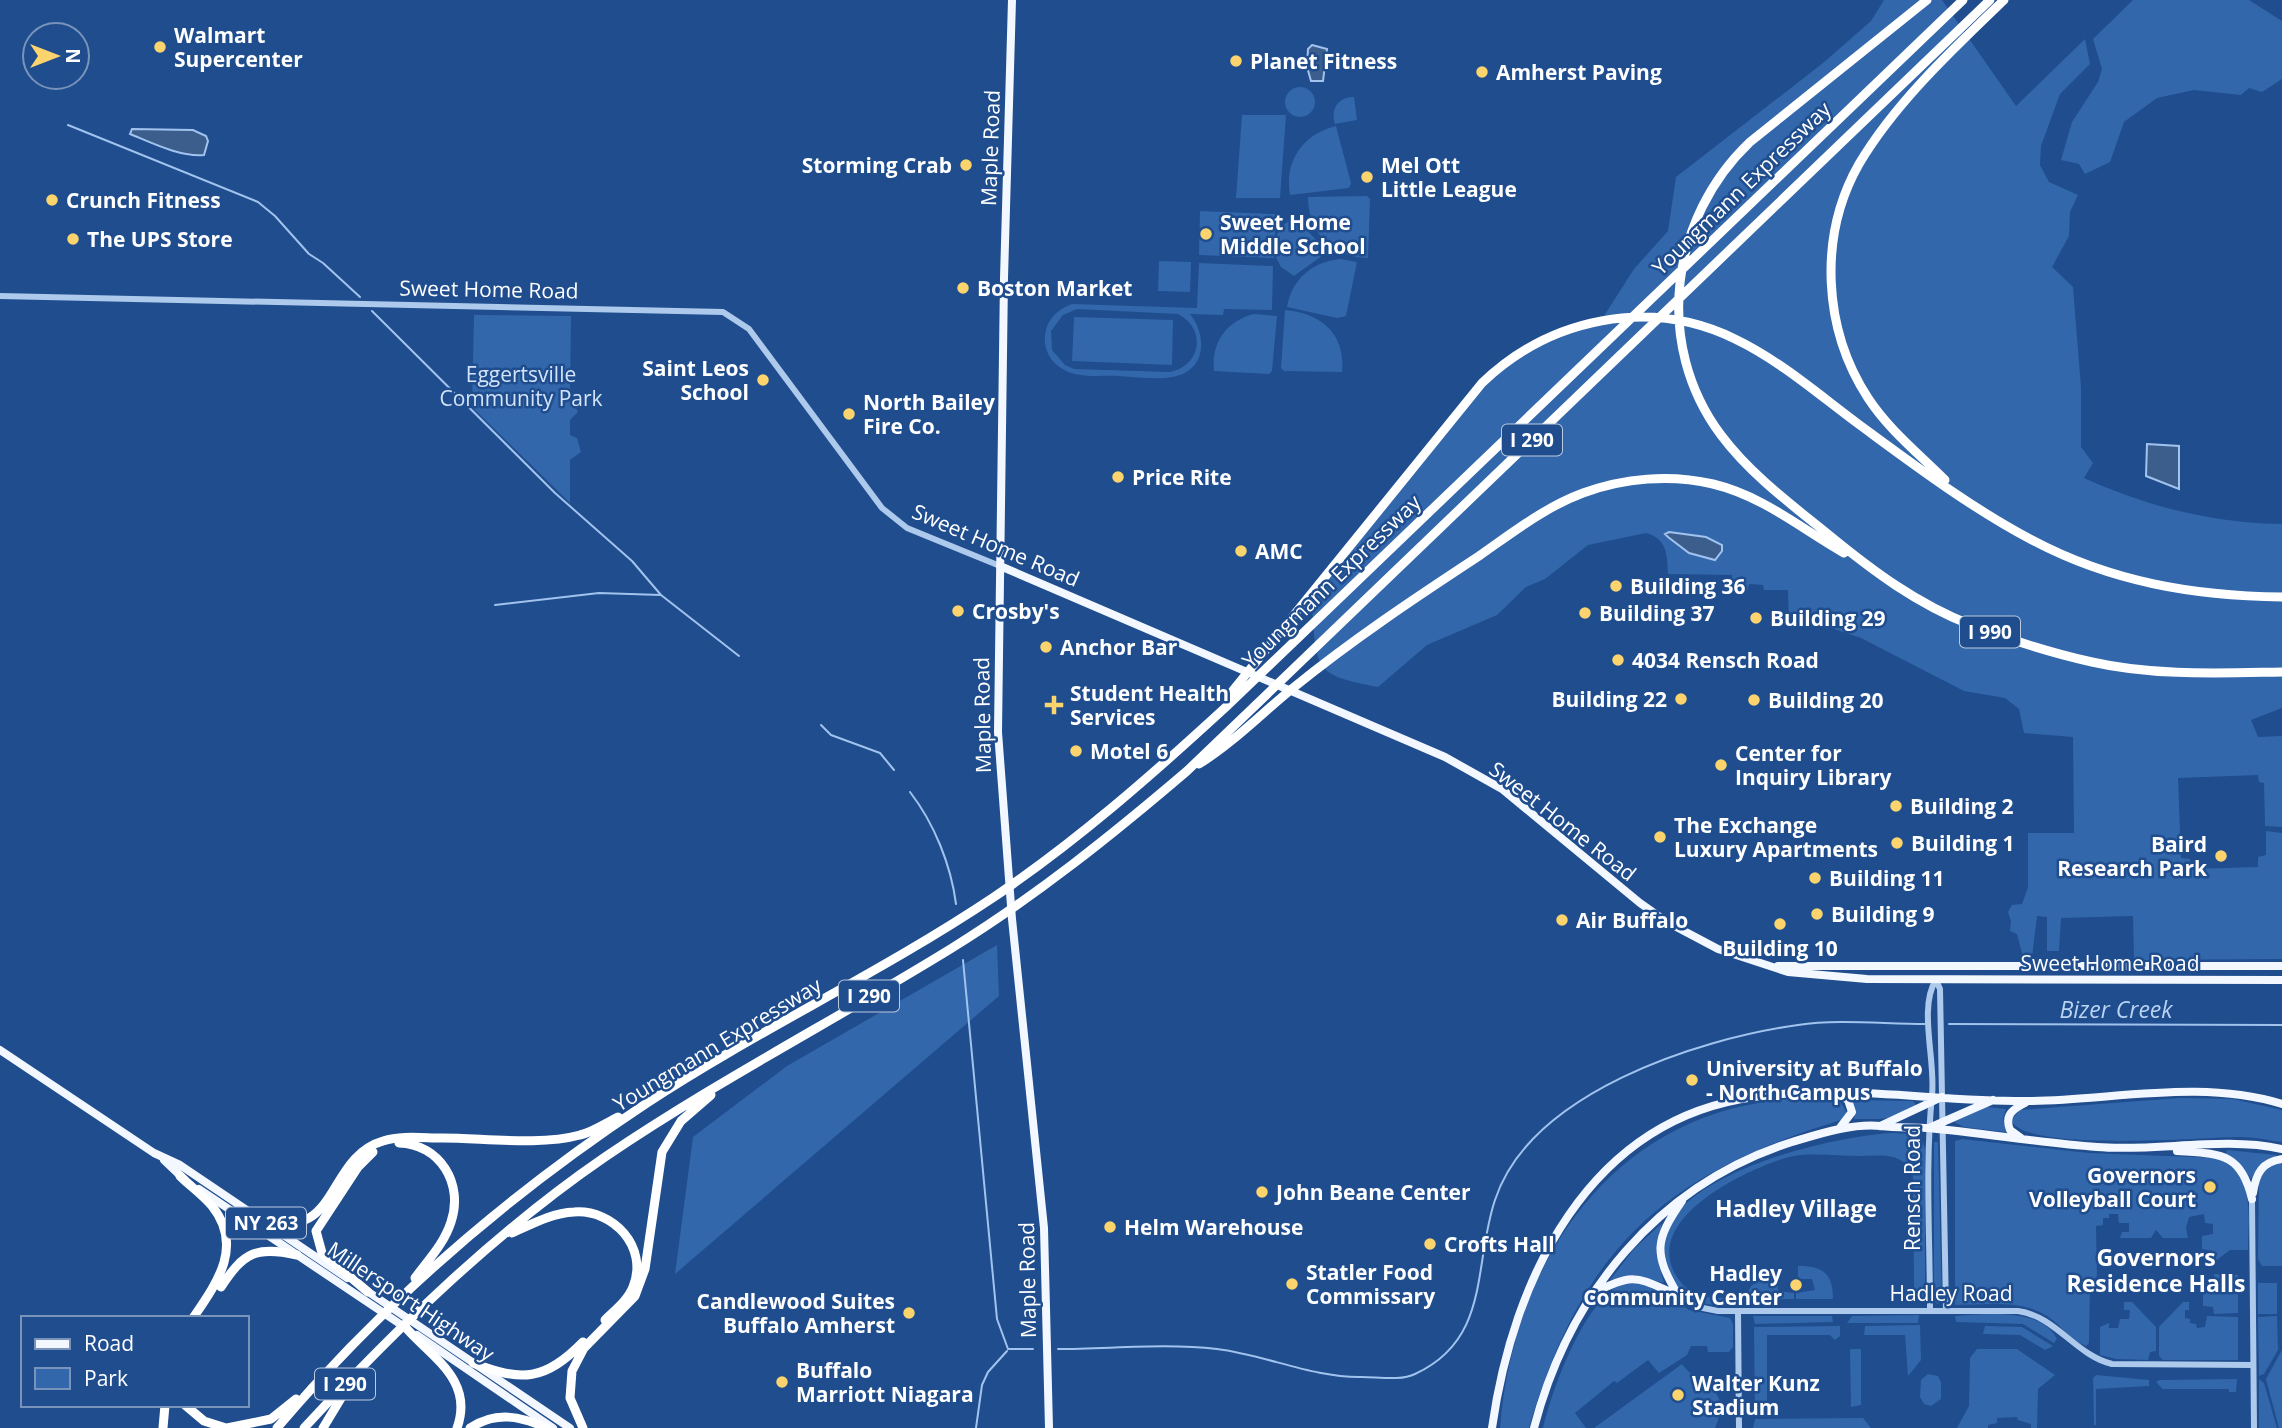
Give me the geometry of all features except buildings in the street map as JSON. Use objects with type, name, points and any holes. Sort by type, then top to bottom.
[{"type":"highway","points":[[1861,562],[1758,474],[1726,442],[1698,395],[1683,350],[1679,312],[1680,278],[1686,245],[1699,211],[1720,175],[1750,142],[1927,0]]},
{"type":"highway","name":"Youngmann Expressway","points":[[277,1428],[318,1380],[403,1293],[575,1153],[648,1102],[875,971],[993,897],[1067,844],[1205,725],[1240,688],[1272,662],[1963,0]]},
{"type":"highway","name":"Youngmann Expressway","points":[[304,1428],[357,1371],[495,1241],[603,1158],[740,1070],[991,922],[1086,854],[1187,771],[1990,0]]},
{"type":"highway","points":[[1959,493],[1894,431],[1856,377],[1834,314],[1831,259],[1842,205],[1866,155],[1918,90],[2004,0]]},
{"type":"highway","points":[[1240,688],[1261,657],[1482,383],[1527,347],[1558,332],[1590,322],[1624,317],[1661,318],[1690,323],[1726,335],[1766,357],[1912,463],[2042,545],[2118,575],[2193,592],[2282,597]]},
{"type":"highway","points":[[1187,771],[1220,752],[1307,677],[1389,616],[1543,513],[1583,493],[1615,484],[1680,479],[1732,490],[1771,507],[1861,562]]},
{"type":"highway","name":"I 990","points":[[1861,562],[1909,594],[1969,624],[2031,646],[2094,663],[2227,673],[2282,672]]},
{"type":"highway","points":[[583,1428],[569,1398],[572,1371],[584,1348],[625,1308],[641,1283],[663,1152],[670,1136],[681,1121],[740,1070]]},
{"type":"highway","points":[[257,1216],[282,1224],[306,1221],[325,1205],[354,1161],[380,1142],[414,1138],[571,1137],[583,1135],[648,1102]]},
{"type":"highway","points":[[368,1292],[321,1253],[316,1231],[369,1154],[385,1146],[403,1143],[422,1147],[439,1159],[451,1179],[455,1202],[452,1220],[441,1245],[403,1293]]},
{"type":"highway","points":[[180,1176],[210,1203],[220,1217],[226,1236],[224,1268],[194,1316]]},
{"type":"highway","points":[[472,1363],[518,1376],[532,1376],[551,1369],[566,1360],[625,1300],[637,1277],[637,1261],[626,1235],[613,1222],[596,1214],[575,1212],[551,1216],[495,1241]]},
{"type":"highway","points":[[201,1316],[244,1257],[259,1251],[297,1255]]},
{"type":"highway","points":[[407,1328],[445,1364],[453,1377],[461,1408],[457,1428]]},
{"type":"highway","points":[[323,1428],[357,1371]]},
{"type":"highway","points":[[188,1407],[204,1421],[227,1428],[271,1419],[318,1380]]},
{"type":"highway","points":[[163,1428],[165,1407]]},
{"type":"highway","points":[[470,1428],[496,1416],[517,1417],[547,1428]]},
{"type":"main road","name":"Maple Road","points":[[1013,0],[1004,266],[998,741],[1014,936],[1045,1227],[1049,1428]]},
{"type":"main road","name":"Sweet Home Road","points":[[1000,566],[1445,757],[1502,789],[1640,903],[1667,922],[1718,949],[1797,974],[1936,979],[2282,980]]},
{"type":"main road","name":"Sweet Home Road","points":[[1771,966],[2282,966]]},
{"type":"main road","name":"Millersport Highway","points":[[0,1050],[162,1158],[180,1176],[553,1428]]},
{"type":"main road","points":[[1880,1126],[1942,1097],[2028,1101],[2212,1092],[2249,1096],[2282,1104]]},
{"type":"main road","points":[[1492,1428],[1507,1353],[1534,1275],[1556,1230],[1594,1183],[1657,1130],[1688,1115],[1753,1097],[1835,1093],[1931,1101]]},
{"type":"main road","points":[[1835,1093],[1848,1100],[1852,1112],[1836,1131]]},
{"type":"main road","points":[[1943,1126],[1993,1100]]},
{"type":"main road","points":[[2027,1140],[2014,1134],[2008,1123],[2012,1110],[2028,1101]]},
{"type":"main road","points":[[1534,1428],[1547,1387],[1593,1293],[1629,1244],[1688,1193],[1754,1156],[1836,1131],[1880,1126],[1943,1126],[2027,1140],[2227,1157],[2240,1168],[2252,1199]]},
{"type":"main road","points":[[2136,1149],[2251,1144],[2282,1149]]},
{"type":"main road","name":"Millersport Highway","points":[[162,1158],[180,1165],[570,1428]]},
{"type":"main road","points":[[2252,1199],[2257,1174],[2269,1161],[2282,1159]]},
{"type":"main road","points":[[1678,1295],[1664,1273],[1659,1247],[1666,1224],[1688,1193]]},
{"type":"main road","points":[[1593,1293],[1618,1282],[1636,1278],[1651,1281],[1678,1295]]},
{"type":"street","name":"Sweet Home Road","points":[[0,296],[723,312],[748,329],[882,508],[907,527],[1000,566]]},
{"type":"street","name":"Rensch Road","points":[[1936,979],[1940,989],[1946,1310]]},
{"type":"street","name":"Rensch Road","points":[[1930,1310],[1929,990],[1936,979]]},
{"type":"street","points":[[2252,1199],[2254,1428]]},
{"type":"street","name":"Hadley Road","points":[[1678,1295],[1703,1309],[1738,1311],[2027,1312],[2043,1319],[2095,1359],[2112,1364],[2253,1365]]},
{"type":"street","points":[[1738,1311],[1739,1428]]},
{"type":"green space","points":[[1884,0],[1942,0],[2016,106],[2085,39],[2090,64],[2060,94],[2041,146],[2040,165],[2049,182],[2078,195],[2070,212],[2069,236],[2052,267],[2073,287],[2081,387],[2081,447],[2093,463],[2084,478],[2181,512],[2282,524],[2282,708],[2251,720],[2258,737],[2282,736],[2282,827],[2265,826],[2264,783],[2259,782],[2258,775],[2178,778],[2181,858],[2190,859],[2190,869],[2258,867],[2258,857],[2266,855],[2266,831],[2282,833],[2282,959],[2134,960],[2133,916],[2061,918],[2059,951],[2047,951],[2047,917],[2037,916],[2032,957],[2023,957],[2017,934],[2010,931],[2008,912],[2012,905],[2022,904],[2028,887],[2028,833],[2074,833],[2073,737],[2024,733],[2019,709],[2005,698],[1964,691],[1861,638],[1822,625],[1789,624],[1788,590],[1764,590],[1763,585],[1749,584],[1748,590],[1732,589],[1732,575],[1668,574],[1665,549],[1659,539],[1646,533],[1588,545],[1545,579],[1526,587],[1497,615],[1427,645],[1378,687],[1330,673],[1318,657],[1312,609],[1304,604],[1460,409],[1508,360],[1602,319],[1634,269],[1668,231],[1676,177],[1823,63],[1871,21]]},
{"type":"green space","points":[[2133,0],[2249,0],[2282,21],[2282,79],[2262,92],[2249,88],[2241,95],[2194,90],[2157,98],[2124,122],[2110,162],[2085,174],[2079,164],[2061,160],[2072,122],[2098,82],[2102,69],[2093,39]]},
{"type":"green space","points":[[1300,87],[1311,91],[1315,102],[1311,113],[1300,117],[1289,113],[1285,102],[1289,91]]},
{"type":"green space","points":[[1354,97],[1357,120],[1335,124],[1334,113],[1337,105],[1344,99]]},
{"type":"green space","points":[[1242,115],[1286,115],[1280,198],[1236,198]]},
{"type":"green space","points":[[1336,126],[1351,183],[1349,188],[1290,195],[1290,171],[1298,151],[1314,135]]},
{"type":"green space","points":[[1367,196],[1370,199],[1368,258],[1343,253],[1324,241],[1312,221],[1308,197]]},
{"type":"green space","points":[[1200,211],[1275,214],[1275,238],[1281,227],[1294,217],[1324,248],[1323,255],[1294,276],[1281,267],[1274,253],[1274,258],[1199,255]]},
{"type":"green space","points":[[1340,259],[1357,262],[1346,316],[1337,318],[1287,307],[1293,288],[1305,274],[1321,264]]},
{"type":"green space","points":[[1159,261],[1191,262],[1190,292],[1158,291]]},
{"type":"green space","points":[[1199,263],[1273,266],[1272,310],[1224,309],[1223,315],[1190,314],[1199,332],[1201,351],[1192,368],[1173,377],[1074,374],[1056,365],[1046,347],[1047,325],[1059,311],[1072,304],[1197,308]],"holes":[[[1077,309],[1178,314],[1193,329],[1196,346],[1188,363],[1170,372],[1074,369],[1065,365],[1052,350],[1051,331],[1063,315]]]},
{"type":"green space","points":[[1285,310],[1310,316],[1328,328],[1340,347],[1342,372],[1284,371],[1281,368]]},
{"type":"green space","points":[[1254,314],[1277,316],[1272,371],[1269,374],[1214,371],[1215,351],[1222,335],[1236,322]]},
{"type":"green space","name":"Eggertsville Community Park","points":[[474,315],[571,316],[570,397],[578,412],[570,420],[570,435],[577,438],[581,452],[570,460],[570,503],[472,407]]},
{"type":"green space","points":[[1074,317],[1173,320],[1172,365],[1072,361]]},
{"type":"green space","points":[[997,945],[999,996],[675,1274],[693,1137],[787,1066]]},
{"type":"green space","points":[[2180,1098],[2233,1099],[2282,1110],[2282,1142],[2239,1137],[2080,1140],[2047,1137],[2023,1130],[2011,1120],[2020,1110]]},
{"type":"green space","points":[[1792,1099],[1840,1101],[1847,1113],[1841,1120],[1779,1141],[1725,1166],[1678,1194],[1638,1227],[1604,1266],[1575,1312],[1550,1365],[1529,1428],[1500,1428],[1509,1366],[1526,1308],[1551,1253],[1584,1205],[1625,1164],[1673,1132],[1729,1109]]},
{"type":"green space","points":[[1852,1100],[1913,1101],[1917,1106],[1896,1117],[1854,1119]]},
{"type":"green space","points":[[1987,1107],[2006,1109],[2003,1119],[2006,1132],[1964,1127],[1954,1122],[1955,1117]]},
{"type":"green space","points":[[1893,1133],[1916,1136],[1925,1148],[1925,1302],[1908,1288],[1914,1287],[1913,1177],[1904,1163],[1883,1156],[1815,1154],[1789,1157],[1770,1163],[1725,1185],[1685,1217],[1673,1236],[1669,1256],[1677,1277],[1688,1289],[1713,1298],[1729,1298],[1729,1293],[1733,1293],[1733,1303],[1727,1306],[1701,1302],[1686,1295],[1674,1283],[1669,1275],[1663,1242],[1676,1214],[1704,1190],[1742,1170],[1784,1154],[1827,1143]]},
{"type":"green space","points":[[1962,1139],[2089,1153],[2219,1158],[2231,1166],[2244,1186],[2249,1211],[2248,1250],[2230,1250],[2214,1262],[2213,1251],[2202,1249],[2202,1236],[2213,1234],[2213,1224],[2205,1223],[2204,1214],[2189,1217],[2186,1228],[2188,1238],[2163,1238],[2156,1230],[2151,1238],[2120,1238],[2122,1232],[2129,1232],[2129,1223],[2119,1223],[2118,1214],[2109,1214],[2109,1218],[2103,1218],[2103,1225],[2096,1226],[2097,1276],[2090,1284],[2089,1343],[2086,1346],[2047,1316],[2026,1307],[2002,1304],[1955,1305],[1955,1141]]},
{"type":"green space","points":[[1934,1142],[1938,1142],[1942,1301],[1938,1304],[1934,1301]]},
{"type":"green space","points":[[2227,1150],[2277,1155],[2260,1165],[2251,1179],[2237,1160],[2226,1154]]},
{"type":"green space","points":[[2282,1161],[2282,1266],[2262,1266],[2258,1259],[2259,1178],[2266,1168]]},
{"type":"green space","points":[[1662,1223],[1656,1254],[1664,1283],[1634,1275],[1610,1280],[1634,1249]]},
{"type":"green space","points":[[1798,1266],[1825,1273],[1831,1283],[1833,1299],[1796,1299],[1796,1293],[1815,1290],[1812,1279],[1798,1279]]},
{"type":"green space","points":[[1772,1273],[1778,1281],[1778,1291],[1794,1293],[1794,1299],[1744,1300],[1751,1286]]},
{"type":"green space","points":[[2214,1274],[2238,1275],[2238,1313],[2214,1314],[2213,1307],[2203,1306],[2203,1292],[2213,1290]]},
{"type":"green space","points":[[1628,1281],[1659,1288],[1689,1310],[1730,1318],[1733,1324],[1733,1347],[1729,1352],[1708,1352],[1707,1346],[1691,1346],[1687,1355],[1659,1373],[1648,1360],[1617,1383],[1614,1381],[1575,1413],[1586,1428],[1543,1428],[1563,1367],[1585,1322],[1613,1289]]},
{"type":"green space","points":[[2258,1283],[2277,1283],[2277,1314],[2258,1314]]},
{"type":"green space","points":[[2124,1302],[2132,1302],[2156,1327],[2156,1351],[2150,1352],[2148,1360],[2116,1359],[2100,1355],[2100,1327],[2109,1323],[2109,1328],[2118,1328],[2120,1319],[2129,1319],[2130,1310],[2124,1310]]},
{"type":"green space","points":[[2183,1302],[2189,1302],[2185,1318],[2196,1324],[2197,1328],[2205,1327],[2207,1316],[2238,1317],[2238,1360],[2163,1360],[2159,1356],[2159,1327]]},
{"type":"green space","points":[[1996,1314],[2026,1317],[2050,1329],[2057,1339],[2054,1343],[2023,1324],[1956,1322],[1955,1316]]},
{"type":"green space","points":[[1919,1315],[1918,1323],[1847,1323],[1852,1316]]},
{"type":"green space","points":[[1753,1316],[1832,1316],[1833,1322],[1755,1324]]},
{"type":"green space","points":[[2277,1316],[2278,1350],[2264,1374],[2259,1376],[2258,1317]]},
{"type":"green space","points":[[1920,1325],[1921,1360],[1908,1376],[1905,1335],[1864,1335],[1865,1326]]},
{"type":"green space","points":[[1840,1326],[1840,1336],[1835,1340],[1830,1335],[1767,1335],[1767,1416],[1755,1415],[1754,1327]]},
{"type":"green space","points":[[1985,1326],[2022,1327],[2053,1346],[2045,1350],[2020,1335],[1983,1334]]},
{"type":"green space","points":[[1850,1349],[1861,1349],[1861,1405],[1851,1407]]},
{"type":"green space","points":[[1977,1349],[2017,1349],[2055,1375],[2038,1389],[2037,1428],[2031,1428],[2031,1424],[2018,1420],[2017,1417],[1997,1418],[1997,1423],[1988,1425],[1988,1428],[1957,1428],[1969,1406],[1970,1358]]},
{"type":"green space","points":[[2282,1350],[2282,1428],[2279,1428],[2266,1379]]},
{"type":"green space","name":"Walter Kunz Stadium","points":[[1682,1364],[1717,1395],[1720,1414],[1715,1428],[1594,1428]]},
{"type":"green space","points":[[1928,1374],[1938,1376],[1941,1382],[1941,1399],[1931,1406],[1924,1404],[1920,1397],[1921,1380]]},
{"type":"green space","points":[[2096,1375],[2149,1380],[2149,1386],[2096,1389],[2094,1425],[2093,1378]]},
{"type":"green space","points":[[2237,1379],[2236,1392],[2229,1392],[2229,1389],[2163,1389],[2156,1382],[2159,1380]]},
{"type":"green space","points":[[2259,1379],[2264,1383],[2277,1428],[2259,1428]]},
{"type":"green space","points":[[1863,1418],[1871,1428],[1753,1428],[1755,1419]]},
{"type":"shaded area","points":[[1312,45],[1327,49],[1323,81],[1311,81],[1307,67],[1308,49]]},
{"type":"shaded area","points":[[132,129],[193,130],[206,136],[208,141],[204,155],[185,154],[130,134]]},
{"type":"shaded area","points":[[2147,444],[2179,446],[2179,489],[2146,476]]},
{"type":"shaded area","points":[[1669,532],[1706,537],[1722,545],[1722,551],[1715,560],[1689,553],[1665,534]]},
{"type":"waterway","points":[[68,125],[258,202],[275,216],[309,254],[323,263],[360,297]]},
{"type":"waterway","points":[[372,311],[555,493],[632,561],[661,595],[739,656]]},
{"type":"waterway","points":[[495,605],[599,593],[661,595]]},
{"type":"waterway","points":[[821,725],[831,735],[880,753],[894,770]]},
{"type":"waterway","points":[[910,792],[927,817],[940,845],[956,904]]},
{"type":"waterway","points":[[963,960],[997,1319],[1008,1349],[1033,1349]]},
{"type":"waterway","points":[[1058,1349],[1197,1347],[1235,1352],[1326,1374],[1389,1378],[1415,1374],[1439,1359],[1456,1341],[1468,1321],[1495,1200],[1514,1162],[1543,1129],[1580,1101],[1667,1058],[1757,1032],[1829,1022],[1925,1024]]},
{"type":"waterway","name":"Bizer Creek","points":[[1949,1024],[2282,1025]]},
{"type":"waterway","points":[[976,1428],[982,1385],[988,1372],[1007,1351]]},
{"type":"place","name":"Walmart Supercenter","points":[[160,47]]},
{"type":"place","name":"Planet Fitness","points":[[1236,61]]},
{"type":"place","name":"Amherst Paving","points":[[1482,72]]},
{"type":"place","name":"Storming Crab","points":[[966,165]]},
{"type":"place","name":"Mel Ott Little League","points":[[1367,177]]},
{"type":"place","name":"Crunch Fitness","points":[[52,200]]},
{"type":"place","name":"Sweet Home Middle School","points":[[1206,234]]},
{"type":"place","name":"The UPS Store","points":[[73,239]]},
{"type":"place","name":"Boston Market","points":[[963,288]]},
{"type":"place","name":"Saint Leos School","points":[[763,380]]},
{"type":"place","name":"North Bailey Fire Co.","points":[[849,414]]},
{"type":"place","name":"Price Rite","points":[[1118,477]]},
{"type":"place","name":"AMC","points":[[1241,551]]},
{"type":"place","name":"Building 36","points":[[1616,586]]},
{"type":"place","name":"Crosby's","points":[[958,611]]},
{"type":"place","name":"Building 37","points":[[1585,613]]},
{"type":"place","name":"Building 29","points":[[1756,618]]},
{"type":"place","name":"Anchor Bar","points":[[1046,647]]},
{"type":"place","name":"4034 Rensch Road","points":[[1618,660]]},
{"type":"place","name":"Building 22","points":[[1681,699]]},
{"type":"place","name":"Building 20","points":[[1754,700]]},
{"type":"place","name":"Student Health Services","points":[[1054,705]]},
{"type":"place","name":"Motel 6","points":[[1076,751]]},
{"type":"place","name":"Center for Inquiry Library","points":[[1721,765]]},
{"type":"place","name":"Building 2","points":[[1896,806]]},
{"type":"place","name":"The Exchange Luxury Apartments","points":[[1660,837]]},
{"type":"place","name":"Building 1","points":[[1897,843]]},
{"type":"place","name":"Baird Research Park","points":[[2221,856]]},
{"type":"place","name":"Building 11","points":[[1815,878]]},
{"type":"place","name":"Building 9","points":[[1817,914]]},
{"type":"place","name":"Air Buffalo","points":[[1562,920]]},
{"type":"place","name":"Building 10","points":[[1780,924]]},
{"type":"place","name":"University at Buffalo - North Campus","points":[[1692,1080]]},
{"type":"place","name":"Governors Volleyball Court","points":[[2210,1187]]},
{"type":"place","name":"John Beane Center","points":[[1262,1192]]},
{"type":"place","name":"Helm Warehouse","points":[[1110,1227]]},
{"type":"place","name":"Crofts Hall","points":[[1430,1244]]},
{"type":"place","name":"Statler Food Commissary","points":[[1292,1284]]},
{"type":"place","name":"Hadley Community Center","points":[[1796,1285]]},
{"type":"place","name":"Candlewood Suites Buffalo Amherst","points":[[909,1313]]},
{"type":"place","name":"Buffalo Marriott Niagara","points":[[782,1382]]},
{"type":"place","name":"Walter Kunz Stadium","points":[[1678,1395]]},
{"type":"district","name":"Hadley Village","points":[[1796,1208]]},
{"type":"district","name":"Governors Residence Halls","points":[[2156,1270]]}]
